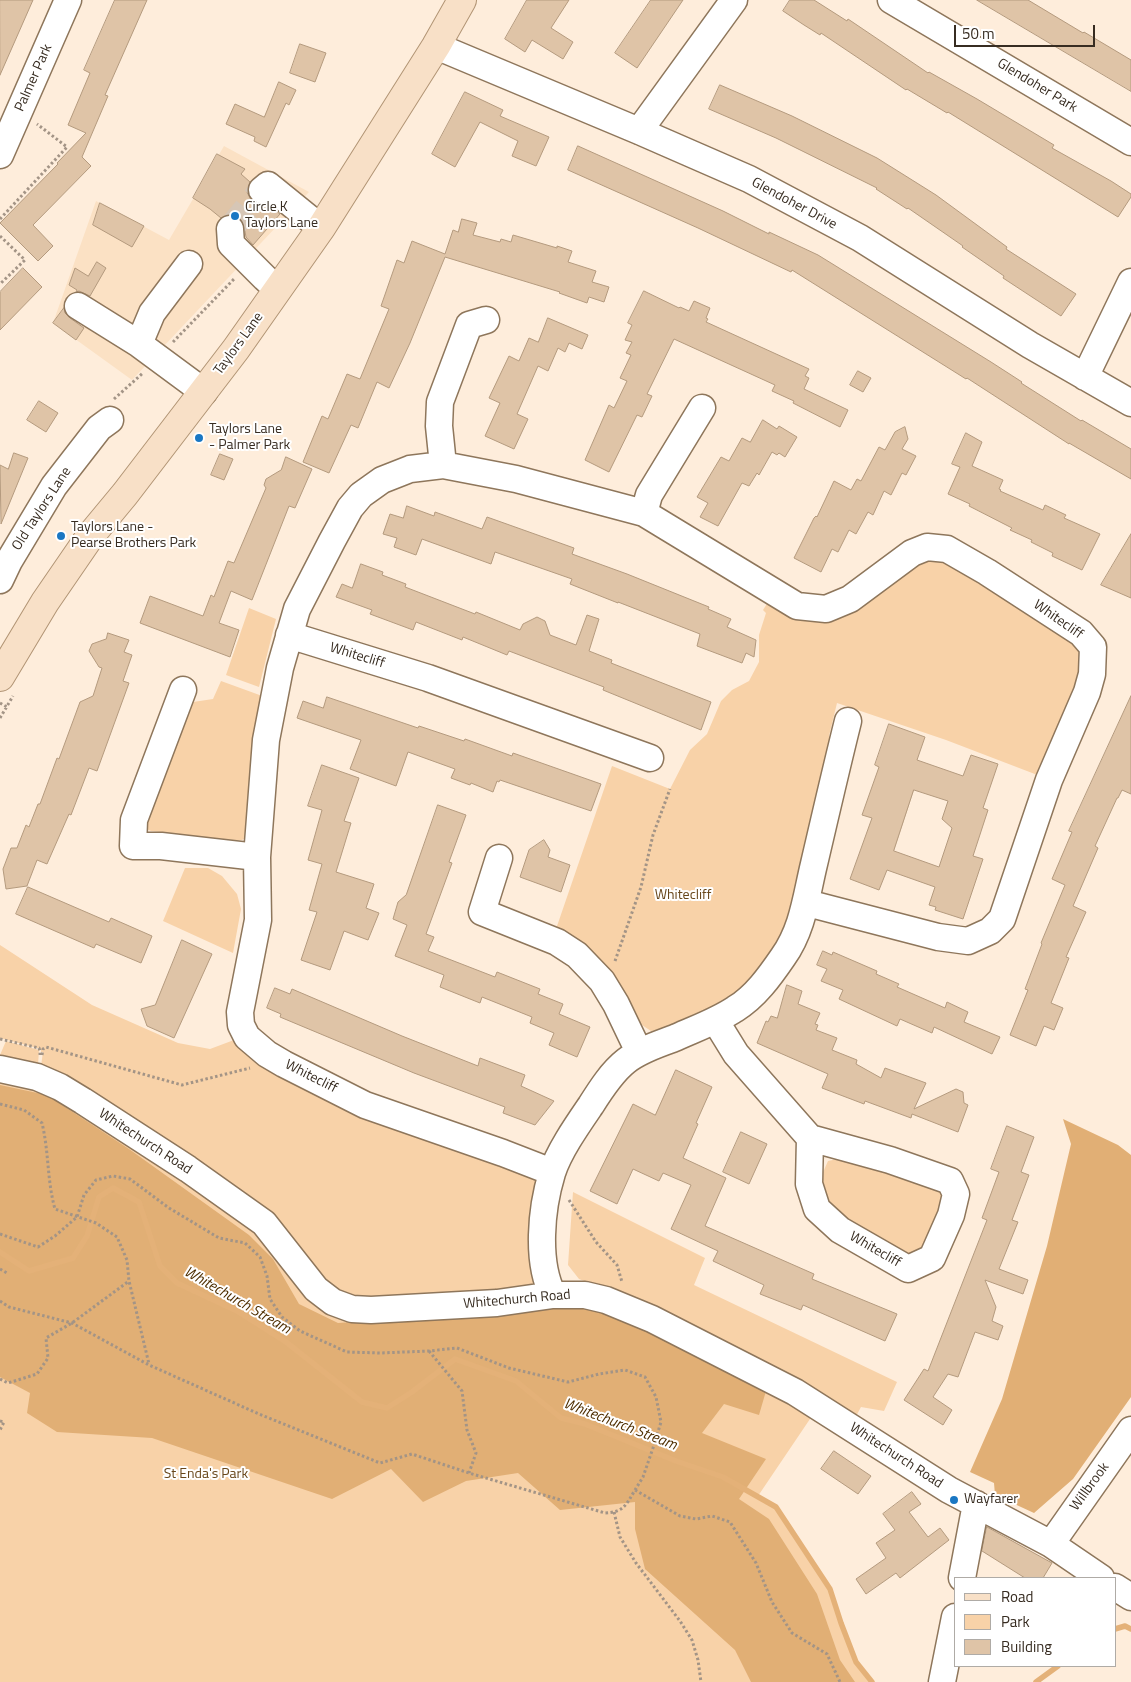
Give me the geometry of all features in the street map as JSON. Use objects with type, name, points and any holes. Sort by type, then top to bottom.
[{"type":"main road","name":"Taylors Lane","points":[[0,677],[45,602],[91,535],[242,342],[321,228],[436,46],[462,0]]},
{"type":"street","name":"Palmer Park","points":[[0,155],[10,106],[68,0]]},
{"type":"street","points":[[639,131],[734,0]]},
{"type":"street","name":"Glendoher Park","points":[[891,0],[1131,142]]},
{"type":"street","name":"Glendoher Drive","points":[[436,46],[749,179],[860,238],[1030,345],[1131,403]]},
{"type":"street","points":[[262,190],[268,185],[321,228]]},
{"type":"street","points":[[230,229],[231,244],[278,289]]},
{"type":"street","points":[[148,351],[152,313],[189,264]]},
{"type":"street","points":[[1085,377],[1131,282]]},
{"type":"street","points":[[78,306],[148,351],[204,392]]},
{"type":"street","points":[[443,465],[439,426],[440,402],[469,325],[486,320]]},
{"type":"street","points":[[644,513],[649,495],[702,408]]},
{"type":"street","name":"Old Taylors Lane","points":[[0,580],[9,561],[54,486],[111,411]]},
{"type":"street","name":"Whitecliff","points":[[558,1183],[365,1105],[266,1054],[247,1037],[241,1025],[240,1012],[258,920],[258,857],[266,740],[280,668],[297,609],[350,508],[362,495],[382,480],[410,469],[443,465],[516,479],[644,513],[796,606],[826,609],[850,599],[912,553],[927,547],[947,549],[987,572],[1081,633],[1093,647],[1094,666],[1087,692],[1049,780],[1002,919],[990,931],[968,941],[938,937],[807,903]]},
{"type":"street","name":"Whitecliff","points":[[289,635],[428,678],[650,758]]},
{"type":"street","points":[[183,690],[134,820],[132,846],[160,846],[258,857]]},
{"type":"street","points":[[553,1295],[543,1266],[542,1243],[546,1203],[558,1183],[575,1128],[602,1088],[626,1061],[639,1052],[715,1020],[736,1009],[755,994],[785,955],[797,933],[807,903],[848,721]]},
{"type":"street","points":[[499,858],[482,912],[557,942],[576,955],[602,981],[616,1004],[639,1052]]},
{"type":"street","points":[[715,1020],[736,1054],[810,1138]]},
{"type":"street","name":"Whitechurch Road","points":[[0,1069],[36,1077],[60,1088],[188,1169],[264,1223],[316,1289],[333,1302],[352,1309],[371,1310],[497,1303],[553,1295],[585,1294],[595,1296],[652,1319],[796,1392],[915,1470],[1051,1544],[1100,1577]]},
{"type":"street","name":"Whitecliff","points":[[810,1138],[890,1160],[950,1182],[956,1194],[951,1215],[932,1258],[908,1269],[840,1230],[817,1210],[810,1184],[810,1138]]},
{"type":"street","name":"Willbrook","points":[[1051,1544],[1131,1430]]},
{"type":"street","points":[[962,1577],[976,1504]]},
{"type":"street","points":[[1116,1588],[1131,1597]]},
{"type":"street","points":[[942,1682],[954,1623]]},
{"type":"path","points":[[0,219],[67,147],[41,126]]},
{"type":"path","points":[[0,236],[25,260],[0,284]]},
{"type":"path","points":[[111,411],[139,378],[148,351],[250,263]]},
{"type":"path","points":[[0,703],[7,707]]},
{"type":"path","points":[[615,961],[641,887],[653,834],[670,789]]},
{"type":"path","points":[[0,1039],[38,1048],[40,1058]]},
{"type":"path","points":[[41,1063],[43,1049],[46,1047],[182,1085],[248,1070],[254,1066]]},
{"type":"path","points":[[0,1104],[24,1110],[42,1123],[46,1141],[50,1191],[55,1209],[96,1223],[117,1237],[126,1260],[129,1281],[149,1365]]},
{"type":"path","points":[[558,1183],[596,1242],[617,1265],[623,1285]]},
{"type":"path","points":[[0,1234],[38,1246],[54,1236],[77,1217]]},
{"type":"path","points":[[0,1268],[7,1273]]},
{"type":"path","points":[[0,1379],[8,1383],[37,1374],[48,1358],[46,1338],[72,1324],[129,1281]]},
{"type":"path","points":[[0,1302],[9,1307],[72,1324],[149,1365],[258,1414],[380,1463],[412,1454],[605,1513],[617,1512],[625,1506],[643,1477],[654,1448]]},
{"type":"path","points":[[429,1351],[462,1392],[467,1430],[476,1453],[470,1473]]},
{"type":"path","points":[[0,1421],[4,1422],[0,1430]]},
{"type":"path","points":[[635,1490],[680,1516],[696,1519],[712,1516],[730,1522],[756,1563],[772,1602],[792,1633],[827,1654],[840,1682]]},
{"type":"path","points":[[614,1512],[620,1537],[636,1563],[692,1640],[698,1660],[701,1682]]},
{"type":"shaded area","points":[[224,146],[309,192],[132,380],[53,323],[96,201],[169,240]]},
{"type":"shaded area","points":[[0,1085],[47,1095],[129,1149],[249,1235],[273,1259],[299,1304],[338,1323],[590,1305],[649,1329],[766,1391],[759,1415],[724,1404],[702,1433],[766,1459],[739,1499],[769,1519],[817,1594],[840,1660],[855,1682],[751,1682],[735,1650],[645,1569],[635,1529],[635,1502],[560,1510],[518,1473],[466,1481],[423,1502],[391,1469],[332,1499],[152,1438],[57,1432],[27,1413],[30,1393],[0,1377]]},
{"type":"shaded area","points":[[1063,1119],[1118,1145],[1131,1155],[1131,1397],[1073,1479],[1034,1513],[995,1495],[994,1483],[970,1472],[1002,1399],[1047,1246],[1071,1144]]},
{"type":"green space","name":"Whitecliff","points":[[945,559],[1076,640],[1086,664],[1040,776],[946,740],[837,703],[829,736],[832,737],[788,924],[770,959],[728,1003],[666,1029],[651,1031],[642,1025],[630,1007],[556,929],[612,766],[670,789],[690,750],[707,734],[721,701],[732,690],[749,681],[759,662],[759,635],[766,613],[763,610],[768,602],[797,617],[915,561]]},
{"type":"green space","points":[[249,608],[276,619],[259,687],[226,675]]},
{"type":"green space","points":[[221,681],[265,697],[249,836],[242,840],[232,841],[151,831],[144,828],[184,718],[193,702],[213,699]]},
{"type":"green space","points":[[185,868],[208,868],[222,876],[237,894],[241,909],[233,953],[163,921]]},
{"type":"green space","points":[[0,945],[92,1005],[178,1043],[210,1049],[234,1040],[237,1045],[541,1176],[539,1286],[400,1300],[339,1296],[60,1073],[0,1055],[6,1041],[39,1050],[38,1065],[41,1066],[43,1052],[41,1052],[41,1049],[0,1038]]},
{"type":"green space","name":"St Enda's Park","points":[[0,1077],[60,1096],[257,1230],[309,1293],[628,1316],[812,1416],[758,1496],[776,1507],[830,1589],[854,1663],[869,1682],[0,1682]]},
{"type":"green space","points":[[842,1158],[948,1192],[931,1242],[907,1261],[834,1216],[817,1186],[828,1161]]},
{"type":"green space","points":[[573,1192],[705,1258],[694,1285],[897,1382],[884,1411],[861,1407],[855,1418],[597,1286],[579,1279],[568,1265]]},
{"type":"building","points":[[0,0],[33,0],[0,75]]},
{"type":"building","points":[[115,0],[147,0],[105,95],[108,96],[82,157],[91,166],[33,225],[53,246],[38,261],[0,223],[86,133],[68,125],[90,73],[84,70]]},
{"type":"building","points":[[527,0],[569,0],[551,28],[573,42],[563,59],[532,40],[525,52],[505,39]]},
{"type":"building","points":[[651,0],[683,0],[637,68],[615,53]]},
{"type":"building","points":[[790,0],[814,0],[847,21],[848,19],[928,73],[977,99],[1054,145],[1052,148],[1111,181],[1131,194],[1131,197],[1118,217],[948,112],[906,90],[821,33],[820,35],[804,25],[783,11]]},
{"type":"building","points":[[977,0],[1028,0],[1084,32],[1131,60],[1131,91]]},
{"type":"building","points":[[300,44],[326,53],[315,82],[290,73]]},
{"type":"building","points":[[279,82],[296,90],[289,105],[286,103],[266,147],[254,141],[255,137],[226,124],[235,104],[264,117]]},
{"type":"building","points":[[720,85],[792,116],[877,158],[936,195],[1007,247],[1006,249],[1076,294],[1061,316],[1003,278],[1004,276],[963,246],[877,188],[776,138],[709,109]]},
{"type":"building","points":[[465,92],[503,110],[500,116],[549,137],[536,166],[512,156],[518,141],[480,122],[455,167],[432,154]]},
{"type":"building","points":[[578,146],[818,255],[991,362],[1081,421],[1131,449],[1131,479],[1069,444],[967,378],[792,270],[791,272],[568,170]]},
{"type":"building","points":[[217,154],[245,169],[241,174],[250,182],[247,192],[251,200],[257,204],[267,204],[280,214],[253,245],[246,237],[243,221],[237,216],[229,214],[221,218],[193,198]]},
{"type":"building","points":[[100,203],[144,226],[132,247],[93,225]]},
{"type":"building","points":[[462,219],[477,223],[473,235],[500,242],[501,239],[511,242],[513,235],[572,251],[568,262],[596,271],[592,282],[609,287],[604,302],[589,297],[587,303],[560,292],[445,257],[410,343],[389,388],[377,382],[358,428],[351,425],[329,473],[303,462],[322,416],[328,419],[347,374],[360,379],[389,309],[381,306],[397,260],[404,263],[412,241],[445,254],[453,230],[458,232]]},
{"type":"building","points":[[97,262],[106,268],[90,296],[79,291],[76,292],[77,290],[69,285],[75,268],[88,276]]},
{"type":"building","points":[[23,268],[42,287],[0,330],[0,292]]},
{"type":"building","points":[[644,291],[689,311],[694,301],[710,308],[706,322],[809,369],[805,376],[809,378],[804,389],[848,410],[840,427],[772,391],[775,385],[674,339],[647,394],[652,396],[642,417],[637,415],[609,472],[585,460],[609,405],[614,408],[627,381],[620,378],[631,355],[626,353],[632,342],[625,340],[632,325],[628,323]]},
{"type":"building","points":[[64,308],[65,313],[70,318],[84,328],[76,340],[53,323]]},
{"type":"building","points":[[548,318],[588,335],[582,349],[569,343],[565,352],[558,348],[548,371],[538,366],[517,414],[528,419],[514,449],[485,436],[500,403],[489,398],[509,356],[519,361],[529,338],[538,342]]},
{"type":"building","points":[[858,371],[871,378],[863,392],[850,385]]},
{"type":"building","points":[[39,401],[58,413],[46,432],[27,420]]},
{"type":"building","points":[[763,420],[777,429],[779,426],[797,437],[785,457],[779,453],[777,455],[772,452],[759,475],[757,473],[749,486],[742,483],[718,526],[700,517],[708,503],[697,497],[721,457],[729,461],[742,438],[750,442]]},
{"type":"building","points":[[905,427],[908,439],[902,449],[916,456],[906,475],[902,473],[891,495],[884,491],[873,515],[868,512],[856,534],[849,530],[838,552],[832,549],[821,572],[794,558],[814,518],[817,517],[834,481],[851,490],[857,479],[861,481],[879,447],[885,450],[895,432]]},
{"type":"building","points":[[966,433],[982,442],[972,466],[1003,480],[1000,491],[1043,510],[1045,505],[1066,515],[1064,518],[1100,534],[1082,570],[1052,556],[1053,553],[1031,542],[1032,540],[1010,530],[1012,528],[948,494],[960,467],[952,464]]},
{"type":"building","points":[[14,453],[28,458],[1,524],[0,465],[8,469]]},
{"type":"building","points":[[220,454],[233,459],[224,480],[211,475]]},
{"type":"building","points":[[286,457],[312,469],[295,508],[289,506],[252,600],[231,591],[219,623],[239,630],[230,657],[140,623],[150,596],[203,616],[211,595],[214,597],[228,561],[234,563],[266,488],[264,485],[266,479],[281,470]]},
{"type":"building","points":[[407,506],[434,516],[435,512],[482,529],[487,517],[574,548],[572,554],[709,607],[708,609],[731,619],[727,627],[756,640],[754,657],[746,653],[742,663],[697,646],[700,634],[570,584],[572,579],[495,552],[491,564],[422,539],[416,555],[394,547],[397,538],[383,534],[390,514],[403,518]]},
{"type":"building","points":[[1131,534],[1131,598],[1101,585]]},
{"type":"building","points":[[361,564],[383,572],[382,575],[406,584],[405,587],[520,630],[523,624],[537,617],[545,621],[550,635],[576,645],[587,615],[599,619],[589,651],[612,660],[611,663],[711,702],[701,730],[603,690],[604,687],[509,651],[507,655],[463,637],[462,640],[416,622],[413,630],[370,614],[372,610],[336,597],[342,584],[352,588]]},
{"type":"building","points":[[108,633],[129,640],[124,652],[132,655],[123,681],[129,683],[97,771],[89,768],[71,815],[69,814],[47,864],[37,860],[27,886],[6,889],[3,869],[11,848],[17,848],[26,825],[29,827],[38,804],[40,804],[80,702],[93,696],[102,668],[99,667],[89,651],[92,644],[106,639]]},
{"type":"building","points":[[1131,696],[1131,794],[1122,790],[1095,846],[1098,848],[1073,906],[1086,912],[1066,957],[1069,958],[1051,1003],[1063,1008],[1054,1030],[1044,1026],[1036,1046],[1010,1035],[1028,990],[1025,989],[1041,943],[1065,885],[1052,879],[1072,832],[1069,831]]},
{"type":"building","points":[[327,697],[418,728],[419,726],[464,741],[465,739],[512,756],[513,753],[601,784],[591,811],[500,780],[499,782],[497,781],[493,792],[471,783],[470,785],[451,778],[455,769],[408,752],[396,786],[350,769],[361,740],[297,718],[303,701],[323,708]]},
{"type":"building","points":[[889,724],[925,737],[917,760],[963,776],[971,755],[998,764],[983,808],[988,810],[973,856],[983,859],[963,919],[935,910],[936,907],[929,905],[935,887],[887,870],[879,890],[850,879],[872,818],[862,815],[879,767],[875,765]],"holes":[[[914,790],[948,801],[942,819],[952,828],[939,867],[894,851]]]},
{"type":"building","points":[[322,765],[359,778],[344,821],[351,823],[336,872],[374,884],[366,908],[379,913],[368,940],[344,931],[330,970],[301,960],[317,912],[309,910],[322,864],[308,860],[322,810],[308,806]]},
{"type":"building","points":[[438,805],[466,815],[449,862],[452,863],[426,934],[434,937],[428,951],[495,977],[497,972],[540,989],[538,994],[563,1004],[559,1014],[590,1027],[577,1057],[549,1045],[554,1033],[530,1023],[532,1017],[482,997],[480,1003],[440,987],[444,975],[395,956],[407,925],[393,919],[398,902],[406,895]]},
{"type":"building","points":[[544,840],[550,850],[548,857],[570,865],[561,892],[520,877],[529,850]]},
{"type":"building","points":[[28,887],[109,922],[111,918],[152,936],[141,963],[96,944],[94,948],[16,914]]},
{"type":"building","points":[[182,940],[212,954],[174,1038],[147,1026],[141,1009],[155,1005]]},
{"type":"building","points":[[823,951],[832,955],[833,952],[877,971],[876,974],[899,984],[897,987],[945,1008],[947,1002],[968,1012],[964,1022],[1000,1037],[992,1054],[934,1027],[932,1033],[900,1019],[897,1026],[839,999],[843,990],[821,981],[827,969],[817,965]]},
{"type":"building","points":[[787,985],[802,991],[798,1004],[820,1013],[815,1024],[818,1025],[816,1030],[837,1038],[832,1050],[857,1060],[856,1064],[881,1078],[885,1068],[926,1083],[914,1109],[956,1089],[963,1092],[964,1103],[968,1105],[958,1132],[912,1114],[911,1118],[865,1101],[864,1104],[822,1088],[828,1074],[757,1043],[766,1021],[768,1022],[771,1016],[777,1018]]},
{"type":"building","points":[[275,988],[290,994],[292,989],[478,1066],[480,1058],[525,1075],[521,1086],[554,1101],[535,1125],[503,1113],[505,1107],[414,1073],[280,1017],[281,1014],[267,1008]]},
{"type":"building","points":[[676,1070],[712,1087],[683,1158],[726,1178],[705,1226],[814,1274],[812,1279],[897,1314],[885,1341],[803,1305],[801,1310],[760,1294],[764,1285],[713,1261],[718,1251],[671,1229],[691,1185],[663,1173],[659,1181],[633,1169],[617,1204],[590,1191],[633,1104],[655,1115]]},
{"type":"building","points":[[1007,1126],[1034,1137],[1021,1172],[1029,1175],[1012,1220],[1018,1222],[999,1269],[1028,1280],[1023,1294],[985,1280],[996,1307],[992,1321],[1003,1326],[998,1340],[975,1332],[958,1377],[948,1374],[933,1397],[952,1410],[943,1425],[904,1400],[924,1369],[928,1371],[987,1220],[982,1218],[999,1172],[991,1169]]},
{"type":"building","points":[[741,1132],[767,1144],[749,1184],[723,1172]]},
{"type":"building","points":[[834,1451],[871,1476],[858,1494],[821,1469]]},
{"type":"building","points":[[912,1492],[921,1504],[909,1512],[928,1537],[940,1528],[949,1540],[900,1578],[896,1573],[866,1594],[856,1579],[886,1558],[876,1543],[895,1530],[883,1514]]},
{"type":"building","points":[[987,1527],[1052,1563],[1044,1577],[1023,1577],[982,1551]]},
{"type":"waterway","name":"Whitechurch Stream","points":[[0,1252],[29,1271],[73,1258],[87,1236],[99,1197],[113,1188],[139,1202],[160,1266],[177,1283],[237,1311],[286,1342],[362,1402],[387,1408],[412,1392],[455,1359],[516,1381],[561,1418],[585,1424],[676,1461],[723,1477],[776,1507],[830,1589],[856,1662],[872,1682]]},
{"type":"waterway","name":"Whitechurch Stream","points":[[1116,1629],[1125,1626],[1131,1629]]},
{"type":"waterway","name":"Whitechurch Stream","points":[[1036,1682],[1057,1667]]},
{"type":"tunnel","points":[[230,229],[262,190]]},
{"type":"place","name":"Circle K Taylors Lane","points":[[235,216]]},
{"type":"place","name":"Taylors Lane - Palmer Park","points":[[199,438]]},
{"type":"place","name":"Taylors Lane - Pearse Brothers Park","points":[[61,536]]},
{"type":"place","name":"Wayfarer","points":[[954,1500]]}]
